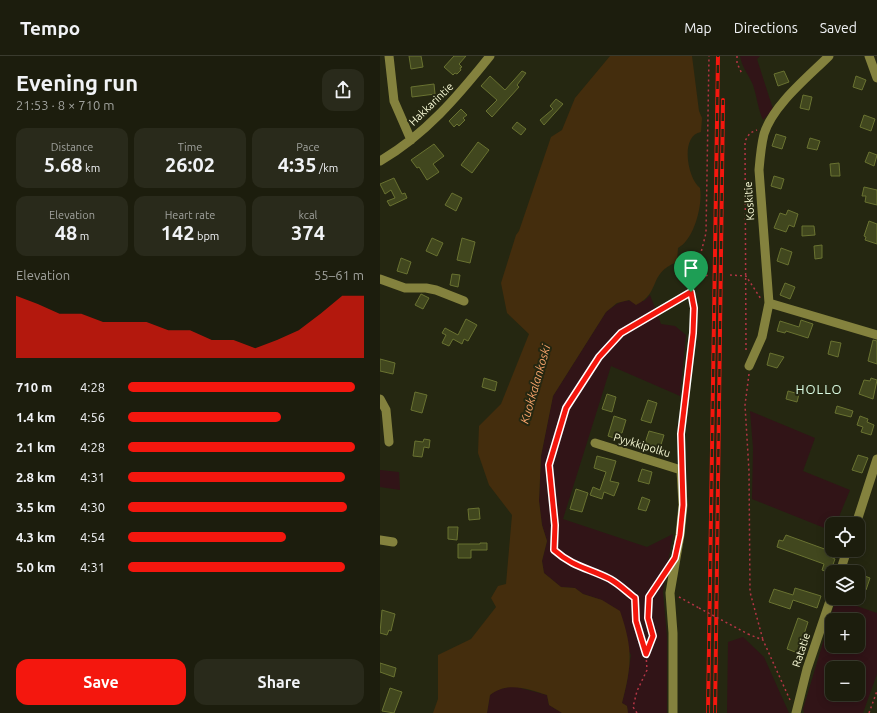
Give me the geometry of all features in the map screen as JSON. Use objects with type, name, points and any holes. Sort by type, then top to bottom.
[{"type":"street","points":[[389,56],[394,101],[410,140]]},
{"type":"street","name":"Hakkarintie","points":[[380,161],[435,120],[458,96],[490,56]]},
{"type":"street","name":"Koskitie","points":[[749,366],[762,337],[769,303],[759,170],[760,151],[765,132],[777,109],[829,56]]},
{"type":"street","points":[[869,56],[877,78]]},
{"type":"street","points":[[380,279],[405,288],[426,288],[436,290],[464,301]]},
{"type":"street","points":[[769,303],[877,335]]},
{"type":"street","points":[[380,399],[386,410],[389,442]]},
{"type":"street","name":"Pyykkipolku","points":[[595,443],[681,470]]},
{"type":"street","points":[[858,517],[877,459]]},
{"type":"street","points":[[673,713],[673,633],[670,593],[680,535],[683,505],[681,470]]},
{"type":"street","points":[[380,540],[393,542]]},
{"type":"street","name":"Ratatie","points":[[796,713],[805,676],[829,605]]},
{"type":"path","points":[[681,470],[684,399],[693,333],[694,308],[691,292],[706,233],[709,56]]},
{"type":"path","points":[[738,56],[737,63],[742,74]]},
{"type":"path","points":[[746,352],[745,141],[750,133],[756,130],[765,132]]},
{"type":"path","points":[[694,280],[708,275]]},
{"type":"path","points":[[730,275],[746,276]]},
{"type":"path","points":[[746,276],[759,298],[769,303]]},
{"type":"path","points":[[637,713],[633,707],[637,691],[647,670],[646,654],[636,621],[635,598],[611,580],[579,568],[565,560],[554,550],[555,525],[549,465],[566,408],[599,357],[621,333],[691,292]]},
{"type":"path","points":[[749,366],[748,388],[745,404],[749,471],[750,592],[763,640],[796,713]]},
{"type":"path","points":[[646,654],[653,636],[648,618],[649,597],[675,558]]},
{"type":"path","points":[[670,593],[748,634],[763,640]]},
{"type":"path","points":[[869,713],[877,691]]},
{"type":"shaded area","points":[[740,56],[760,56],[757,59],[773,109],[763,120],[753,85],[742,64]]},
{"type":"shaded area","points":[[650,295],[661,324],[675,326],[686,335],[680,396],[611,366],[563,519],[647,547],[673,534],[663,592],[667,637],[667,713],[628,713],[627,706],[622,703],[631,655],[602,600],[583,594],[575,588],[561,587],[544,573],[542,561],[547,541],[542,525],[539,501],[541,456],[553,396],[606,312],[615,305],[624,301],[644,301]]},
{"type":"shaded area","points":[[750,411],[815,438],[803,471],[850,490],[839,517],[825,517],[825,528],[752,499],[753,448]]},
{"type":"shaded area","points":[[380,470],[399,472],[400,490],[380,487]]},
{"type":"shaded area","points":[[834,605],[854,605],[877,613],[877,674],[863,713],[804,713],[803,709],[825,636],[825,653],[865,653],[865,613],[832,613]]},
{"type":"shaded area","points":[[743,637],[764,657],[789,713],[727,713],[728,642]]},
{"type":"shaded area","points":[[513,686],[547,695],[549,705],[562,713],[487,713],[490,695],[496,690]]},
{"type":"water","name":"Kuokkalankoski","points":[[610,56],[692,56],[699,111],[702,118],[701,132],[694,135],[688,148],[689,167],[695,183],[700,188],[701,195],[699,212],[693,230],[684,244],[678,248],[677,262],[662,272],[644,300],[636,305],[629,300],[617,303],[606,312],[553,396],[541,456],[539,501],[542,525],[547,541],[542,561],[544,573],[561,587],[575,588],[583,594],[602,600],[620,611],[627,636],[630,657],[628,678],[622,703],[627,706],[628,713],[562,713],[549,705],[547,695],[511,687],[504,688],[490,695],[487,713],[433,713],[438,699],[438,655],[471,639],[496,607],[491,598],[498,586],[506,584],[512,515],[489,485],[478,453],[479,426],[501,404],[529,334],[507,313],[501,283],[516,235],[519,231],[551,137],[562,130],[575,98]]},
{"type":"building","points":[[409,56],[421,56],[423,67],[411,69]]},
{"type":"building","points":[[454,56],[466,56],[459,64],[462,67],[460,68],[461,70],[457,74],[455,73],[453,75],[444,67]]},
{"type":"building","points":[[522,71],[526,73],[517,85],[519,87],[492,117],[486,111],[497,100],[481,86],[490,76],[505,90]]},
{"type":"building","points":[[784,71],[789,82],[778,86],[774,74]]},
{"type":"building","points":[[856,76],[866,80],[862,90],[853,87]]},
{"type":"building","points":[[434,84],[435,94],[412,97],[411,87]]},
{"type":"building","points":[[803,95],[812,97],[809,110],[800,108]]},
{"type":"building","points":[[556,99],[563,104],[544,125],[540,120],[553,109],[550,106]]},
{"type":"building","points":[[461,109],[467,115],[463,118],[465,120],[459,126],[457,124],[454,127],[449,121]]},
{"type":"building","points":[[864,115],[875,119],[871,131],[860,127]]},
{"type":"building","points":[[517,122],[526,129],[521,135],[512,128]]},
{"type":"building","points":[[776,134],[786,137],[782,149],[772,146]]},
{"type":"building","points":[[810,138],[820,141],[817,150],[807,148]]},
{"type":"building","points":[[478,142],[489,150],[472,173],[461,165]]},
{"type":"building","points":[[434,144],[444,156],[433,164],[439,172],[427,180],[419,167],[417,168],[411,160]]},
{"type":"building","points":[[869,152],[877,155],[874,166],[865,162]]},
{"type":"building","points":[[839,163],[840,176],[831,176],[830,164]]},
{"type":"building","points":[[774,176],[784,179],[781,189],[771,186]]},
{"type":"building","points":[[394,178],[402,194],[405,193],[407,198],[390,206],[387,201],[395,198],[391,190],[385,194],[380,184]]},
{"type":"building","points":[[864,187],[877,190],[877,205],[865,202],[866,196],[862,196]]},
{"type":"building","points":[[452,193],[462,198],[456,211],[445,205]]},
{"type":"building","points":[[788,210],[798,214],[794,227],[789,225],[786,232],[774,228],[780,213],[786,215]]},
{"type":"building","points":[[869,221],[877,224],[877,244],[865,240],[866,237],[864,236]]},
{"type":"building","points":[[802,226],[814,226],[815,235],[802,236]]},
{"type":"building","points":[[432,238],[443,243],[437,256],[426,251]]},
{"type":"building","points":[[462,238],[475,242],[470,263],[457,260]]},
{"type":"building","points":[[822,245],[822,258],[815,259],[814,246]]},
{"type":"building","points":[[781,248],[792,252],[788,265],[777,261]]},
{"type":"building","points":[[401,258],[411,262],[407,274],[397,271]]},
{"type":"building","points":[[452,274],[460,275],[458,287],[450,285]]},
{"type":"building","points":[[785,283],[795,287],[790,299],[780,295]]},
{"type":"building","points":[[421,294],[429,298],[423,309],[415,305]]},
{"type":"building","points":[[466,319],[477,325],[468,341],[464,339],[462,344],[453,339],[449,346],[442,343],[446,335],[442,333],[445,328],[458,335]]},
{"type":"building","points":[[801,320],[813,324],[808,338],[786,331],[785,333],[777,331],[780,321],[799,327]]},
{"type":"building","points":[[873,340],[877,341],[877,364],[868,361]]},
{"type":"building","points":[[831,341],[841,343],[838,357],[828,354]]},
{"type":"building","points":[[770,353],[784,357],[777,368],[767,365]]},
{"type":"building","points":[[380,359],[395,363],[393,374],[380,371]]},
{"type":"building","points":[[484,378],[497,382],[495,391],[482,387]]},
{"type":"building","points":[[871,378],[877,380],[873,399],[859,394],[864,380],[870,381]]},
{"type":"building","points":[[788,391],[799,394],[797,402],[786,399]]},
{"type":"building","points":[[415,392],[427,395],[422,413],[411,410]]},
{"type":"building","points":[[607,394],[616,397],[612,412],[602,409]]},
{"type":"building","points":[[648,400],[657,403],[651,423],[641,420]]},
{"type":"building","points":[[837,406],[853,411],[851,417],[835,413]]},
{"type":"building","points":[[614,416],[626,420],[622,433],[619,433],[617,439],[608,436]]},
{"type":"building","points":[[860,416],[868,419],[867,422],[874,425],[871,435],[861,432],[863,427],[857,425]]},
{"type":"building","points":[[649,431],[664,435],[659,451],[649,448],[650,445],[645,443]]},
{"type":"building","points":[[424,439],[430,440],[429,448],[424,447],[422,457],[413,456],[415,441],[423,442]]},
{"type":"building","points":[[858,455],[868,458],[862,473],[852,470]]},
{"type":"building","points":[[597,456],[616,461],[610,481],[619,483],[614,496],[604,492],[602,499],[590,495],[593,487],[600,490],[606,472],[594,468]]},
{"type":"building","points":[[642,469],[652,472],[649,484],[638,481]]},
{"type":"building","points":[[576,489],[588,493],[582,512],[570,509]]},
{"type":"building","points":[[642,497],[650,500],[646,511],[638,509]]},
{"type":"building","points":[[479,508],[480,519],[469,520],[468,509]]},
{"type":"building","points":[[448,527],[458,527],[457,540],[448,539]]},
{"type":"building","points":[[786,535],[825,549],[825,557],[835,559],[833,565],[825,565],[825,571],[822,570],[824,564],[777,547],[779,540],[783,541]]},
{"type":"building","points":[[487,543],[487,550],[471,550],[471,558],[458,558],[458,544]]},
{"type":"building","points":[[865,576],[870,578],[865,590]]},
{"type":"building","points":[[795,588],[821,596],[817,608],[793,600],[790,609],[769,602],[774,589],[793,595]]},
{"type":"building","points":[[382,610],[395,614],[391,631],[389,630],[387,635],[380,633]]},
{"type":"building","points":[[798,618],[808,622],[798,653],[787,649]]},
{"type":"building","points":[[380,663],[396,668],[394,677],[380,672]]},
{"type":"building","points":[[390,688],[402,692],[394,713],[382,711]]},
{"type":"railway","points":[[708,713],[718,56]]},
{"type":"railway","points":[[715,713],[723,100]]},
{"type":"district","name":"HOLLO","points":[[819,389]]},
{"type":"route","points":[[691,292],[694,308],[693,333],[681,434],[683,505],[680,535],[675,558],[649,597],[648,618],[653,636],[646,654],[636,621],[635,598],[611,580],[596,573],[579,568],[565,560],[554,550],[555,525],[549,465],[566,408],[599,357],[621,333],[691,292]]}]
